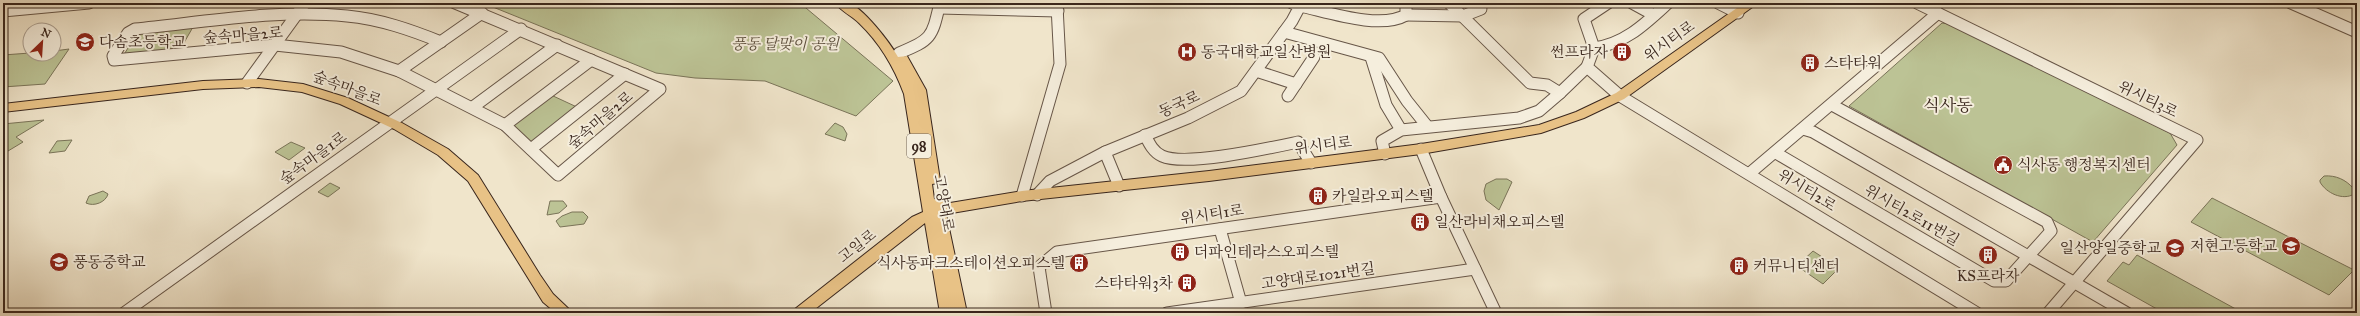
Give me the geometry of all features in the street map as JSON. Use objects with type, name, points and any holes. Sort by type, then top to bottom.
[{"type":"main road","name":"고양대로","points":[[841,3],[863,20],[878,37],[904,77],[910,94],[934,212],[960,313]]},
{"type":"main road","name":"고양대로","points":[[852,3],[885,35],[912,73],[920,90],[947,313]]},
{"type":"main road","name":"위시티로","points":[[934,212],[1022,196],[1119,186],[1385,154],[1540,129],[1580,115],[1620,96],[1752,3]]},
{"type":"main road","name":"숲속마을로","points":[[3,108],[203,85],[247,83],[303,88],[344,101],[390,122],[443,152],[473,178],[548,298],[566,313]]},
{"type":"main road","name":"고일로","points":[[800,313],[916,221],[934,212]]},
{"type":"street","points":[[3,10],[89,3]]},
{"type":"street","points":[[247,83],[305,3]]},
{"type":"street","name":"숲속마을2로","points":[[441,42],[410,30],[376,21],[348,17],[297,15],[243,18],[135,29],[128,33],[113,56],[114,60],[275,45],[341,52],[399,71],[473,107],[505,125],[558,175],[660,89],[521,29],[455,3]]},
{"type":"street","points":[[1406,3],[1406,16]]},
{"type":"street","points":[[1450,3],[1530,83],[1547,85],[1560,93]]},
{"type":"street","points":[[1385,154],[1382,141],[1401,130],[1427,126],[1518,118],[1539,111],[1587,67],[1594,48],[1584,20],[1608,3]]},
{"type":"street","name":"위시티로","points":[[1632,3],[1654,16]]},
{"type":"street","name":"위시티로","points":[[1594,48],[1612,46],[1654,16],[1668,3]]},
{"type":"street","points":[[1718,3],[1738,13]]},
{"type":"street","name":"위시티3로","points":[[1917,3],[2197,140],[2048,313]]},
{"type":"street","points":[[2291,3],[2357,32]]},
{"type":"street","name":"동국로","points":[[1038,195],[1050,181],[1105,152],[1233,96],[1241,91],[1284,32],[1296,5],[1373,20],[1396,22],[1403,20],[1406,16],[1463,16]]},
{"type":"street","points":[[899,53],[922,44],[932,37],[939,6],[1058,7],[1061,20],[1057,45],[1060,64],[1022,196]]},
{"type":"street","points":[[1463,16],[1481,9]]},
{"type":"street","points":[[399,71],[482,14]]},
{"type":"street","points":[[1750,173],[1776,153],[1867,73],[1938,14]]},
{"type":"street","name":"숲속마을1로","points":[[124,313],[521,29]]},
{"type":"street","points":[[1284,32],[1371,57],[1380,58],[1407,101],[1427,126]]},
{"type":"street","points":[[473,107],[557,45]]},
{"type":"street","points":[[1288,96],[1314,57]]},
{"type":"street","points":[[1371,57],[1379,89],[1393,120],[1401,130]]},
{"type":"street","points":[[505,125],[591,60]]},
{"type":"street","points":[[1587,67],[1620,96]]},
{"type":"street","points":[[1256,72],[1296,84]]},
{"type":"street","name":"숲속마을2로","points":[[531,149],[625,74]]},
{"type":"street","name":"위시티2로","points":[[1620,96],[1750,173],[1977,313]]},
{"type":"street","name":"위시티2로11번길","points":[[1776,153],[1994,281],[2006,281],[2052,230],[2047,222],[1832,105]]},
{"type":"street","name":"위시티2로11번길","points":[[1803,129],[1820,136],[2075,283]]},
{"type":"street","points":[[1145,135],[1153,152],[1166,158],[1185,158],[1262,151],[1298,142],[1311,163]]},
{"type":"street","points":[[1421,149],[1441,197],[1496,313]]},
{"type":"street","points":[[1105,152],[1119,186]]},
{"type":"street","name":"위시티1로","points":[[1046,313],[1039,267],[1057,252],[1441,197]]},
{"type":"street","points":[[1220,229],[1241,303]]},
{"type":"street","name":"고양대로1021번길","points":[[1166,313],[1475,269]]},
{"type":"street","points":[[2075,283],[2123,312]]},
{"type":"green space","name":"풍동 달맞이 공원","points":[[483,3],[800,3],[893,81],[856,116],[765,81],[695,78],[656,73]]},
{"type":"green space","points":[[1942,23],[1949,24],[2170,133],[2177,145],[2093,242],[1849,106]]},
{"type":"green space","points":[[193,27],[181,48],[123,56],[138,32]]},
{"type":"green space","points":[[69,49],[62,59],[62,50]]},
{"type":"green space","points":[[22,54],[22,62],[60,62],[45,84],[3,87],[3,55]]},
{"type":"green space","points":[[551,95],[579,108],[530,143],[512,127],[513,124]]},
{"type":"green space","points":[[44,120],[16,137],[23,142],[3,154],[3,124]]},
{"type":"green space","points":[[835,123],[843,127],[847,134],[845,141],[825,134]]},
{"type":"green space","points":[[72,140],[65,151],[49,153],[57,141]]},
{"type":"green space","points":[[291,142],[305,148],[289,160],[275,152]]},
{"type":"green space","points":[[2324,176],[2333,176],[2344,180],[2353,188],[2354,194],[2345,197],[2335,195],[2326,190],[2320,182]]},
{"type":"green space","points":[[1496,179],[1507,179],[1512,182],[1499,210],[1486,200],[1484,191],[1486,184]]},
{"type":"green space","points":[[330,183],[340,188],[328,197],[318,192]]},
{"type":"green space","points":[[103,191],[108,194],[105,199],[96,204],[86,203],[89,196]]},
{"type":"green space","points":[[2212,198],[2354,270],[2329,295],[2191,222]]},
{"type":"green space","points":[[550,201],[563,201],[567,206],[559,213],[547,215]]},
{"type":"green space","points":[[572,212],[583,212],[588,217],[584,224],[560,227],[556,221],[562,216]]},
{"type":"green space","points":[[1813,251],[1839,268],[1823,284],[1797,266]]},
{"type":"green space","points":[[2137,255],[2243,313],[2164,313],[2107,281],[2123,262],[2129,265]]},
{"type":"place","name":"다솜초등학교","points":[[85,42]]},
{"type":"place","name":"동국대학교일산병원","points":[[1187,52]]},
{"type":"place","name":"썬프라자","points":[[1622,52]]},
{"type":"place","name":"스타타워","points":[[1810,63]]},
{"type":"place","name":"식사동 행정복지센터","points":[[2003,165]]},
{"type":"place","name":"카일라오피스텔","points":[[1318,196]]},
{"type":"place","name":"일산라비채오피스텔","points":[[1420,222]]},
{"type":"place","name":"저현고등학교","points":[[2291,246]]},
{"type":"place","name":"일산양일중학교","points":[[2175,248]]},
{"type":"place","name":"더파인테라스오피스텔","points":[[1180,252]]},
{"type":"place","name":"KS프라자","points":[[1988,255]]},
{"type":"place","name":"풍동중학교","points":[[59,262]]},
{"type":"place","name":"식사동파크스테이션오피스텔","points":[[1079,263]]},
{"type":"place","name":"커뮤니티센터","points":[[1739,266]]},
{"type":"place","name":"스타타워3차","points":[[1187,283]]},
{"type":"district","name":"식사동","points":[[1948,105]]}]
